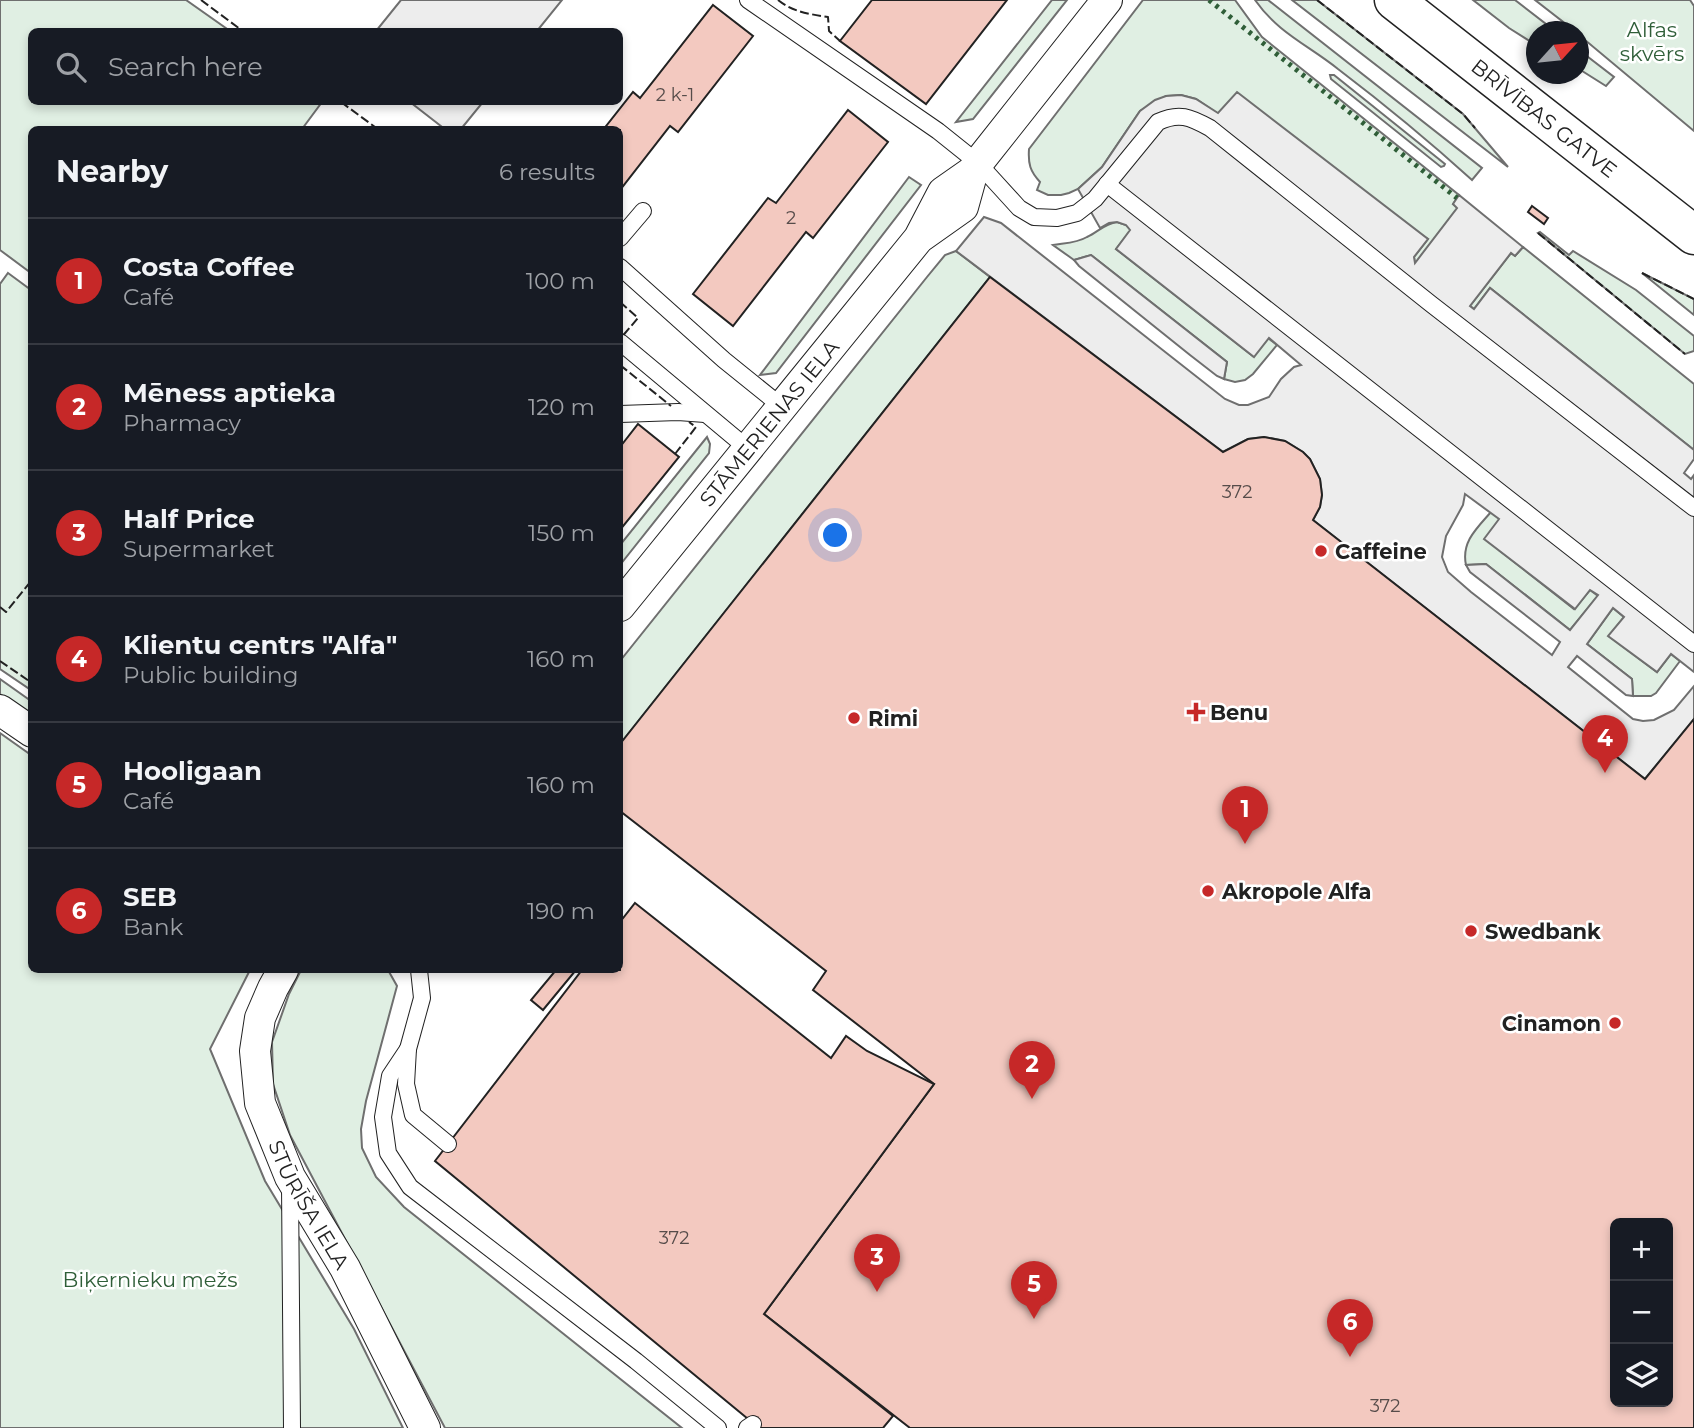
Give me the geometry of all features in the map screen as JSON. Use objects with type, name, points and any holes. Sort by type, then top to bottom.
[{"type":"highway","name":"BRĪVĪBAS GATVE","points":[[1394,0],[1694,235]]},
{"type":"street","name":"STĀMERIENAS IELA","points":[[623,602],[919,238],[963,207],[975,167],[1107,0]]},
{"type":"street","points":[[0,710],[28,729]]},
{"type":"street","name":"STŪRĪŠA IELA","points":[[281,973],[260,1018],[255,1051],[260,1103],[290,1177],[345,1268],[425,1428]]},
{"type":"lane","points":[[748,0],[927,124],[1018,208],[1034,217],[1057,218],[1077,212],[1095,199],[1158,122],[1168,117],[1194,119],[1210,128],[1694,508]]},
{"type":"lane","points":[[1107,184],[1694,644]]},
{"type":"lane","points":[[623,234],[643,211]]},
{"type":"lane","points":[[623,270],[724,360],[781,406]]},
{"type":"lane","points":[[623,345],[747,448]]},
{"type":"lane","points":[[623,414],[705,414]]},
{"type":"lane","points":[[419,973],[422,998],[408,1049],[406,1084],[413,1115],[448,1144]]},
{"type":"lane","points":[[408,1049],[390,1076],[383,1116],[388,1153],[410,1187],[636,1361],[718,1428]]},
{"type":"lane","points":[[290,1177],[292,1428]]},
{"type":"green space","points":[[0,0],[186,0],[226,28],[28,28],[28,105],[320,105],[304,126],[28,126],[28,271],[0,250]]},
{"type":"green space","points":[[1052,0],[1067,0],[973,119],[956,122]]},
{"type":"green space","points":[[1143,0],[1235,0],[1262,37],[1459,195],[1453,204],[1458,208],[1415,264],[1414,257],[1428,239],[1196,99],[1181,95],[1166,96],[1140,111],[1102,167],[1078,189],[1061,195],[1048,195],[1037,190],[1040,182],[1030,167],[1029,149]]},
{"type":"green space","points":[[1255,0],[1268,0],[1482,168],[1472,180],[1327,60],[1283,30]]},
{"type":"green space","points":[[1292,0],[1317,0],[1463,114],[1508,167]]},
{"type":"green space","points":[[1473,0],[1515,0],[1542,21],[1526,21],[1526,39]]},
{"type":"green space","name":"Alfas skvērs","points":[[1535,0],[1690,0],[1694,6],[1694,131],[1589,43],[1589,21],[1562,21]]},
{"type":"green space","points":[[1589,58],[1614,77],[1606,86],[1589,75]]},
{"type":"green space","points":[[1330,75],[1334,75],[1445,164],[1444,166],[1441,167],[1331,79]]},
{"type":"green space","points":[[909,177],[921,185],[776,373],[760,375]]},
{"type":"green space","points":[[1117,222],[1131,230],[1116,249],[1253,356],[1268,338],[1277,345],[1253,374],[1245,380],[1235,382],[1224,379],[1227,362],[1091,255],[1074,260],[1053,245],[1079,241],[1108,224]]},
{"type":"green space","points":[[1538,233],[1569,255],[1573,251],[1636,290],[1694,336],[1694,351],[1685,354]]},
{"type":"green space","points":[[1523,247],[1694,384],[1694,450],[1490,288],[1474,309],[1470,306],[1511,253],[1515,256]]},
{"type":"green space","points":[[956,251],[990,277],[623,740],[623,657],[945,255]]},
{"type":"green space","points":[[8,273],[28,288],[28,688],[0,669],[0,284]]},
{"type":"green space","points":[[1642,273],[1694,299],[1694,315]]},
{"type":"green space","points":[[707,437],[710,444],[709,453],[623,561],[623,541]]},
{"type":"green space","points":[[1491,512],[1500,519],[1499,550],[1574,609],[1590,590],[1598,596],[1570,630],[1486,564],[1466,565],[1468,542]]},
{"type":"green space","points":[[1613,608],[1624,617],[1609,636],[1657,672],[1671,654],[1680,661],[1651,696],[1633,696],[1632,679],[1587,644]]},
{"type":"green space","points":[[0,679],[28,699],[28,714],[0,694]]},
{"type":"green space","name":"Biķernieku mežs","points":[[0,733],[28,753],[28,973],[248,973],[210,1049],[265,1181],[354,1329],[403,1428],[0,1428]]},
{"type":"green space","points":[[300,973],[390,973],[397,986],[361,1129],[362,1148],[376,1177],[404,1207],[682,1428],[445,1428],[290,1135],[273,1084],[272,1042]]},
{"type":"shaded area","points":[[401,0],[562,0],[539,28],[378,28]]},
{"type":"shaded area","points":[[1237,92],[1428,239],[1414,257],[1415,263],[1457,208],[1453,204],[1459,195],[1523,247],[1515,256],[1511,253],[1470,306],[1474,309],[1490,288],[1694,450],[1694,459],[1684,473],[1691,479],[1694,475],[1694,672],[1671,654],[1657,672],[1608,636],[1624,617],[1613,608],[1587,644],[1632,679],[1633,696],[1626,695],[1577,656],[1568,667],[1633,719],[1643,721],[1654,720],[1674,710],[1694,686],[1694,719],[1645,779],[1313,520],[1320,507],[1320,479],[1310,459],[1303,452],[1285,441],[1264,437],[1248,439],[1223,452],[956,251],[984,217],[1001,223],[1225,399],[1239,405],[1248,405],[1269,397],[1281,379],[1294,367],[1301,365],[1269,338],[1254,357],[1116,249],[1130,230],[1126,225],[1117,222],[1100,228],[1078,189],[1102,167],[1140,111],[1155,100],[1181,95],[1196,99],[1218,113]],"holes":[[[1465,494],[1499,519],[1484,539],[1575,609],[1590,590],[1598,595],[1570,630],[1486,564],[1466,565],[1470,572],[1560,642],[1552,655],[1448,572],[1442,557],[1446,536],[1463,505]]]},
{"type":"shaded area","points":[[414,105],[481,105],[463,126],[441,126]]},
{"type":"shaded area","points":[[1091,255],[1227,362],[1224,379],[1190,355],[1074,260]]},
{"type":"building","points":[[872,0],[1007,0],[926,104],[840,41]]},
{"type":"building","points":[[713,5],[753,36],[678,132],[670,126],[623,186],[623,126],[606,126],[633,92],[640,98]]},
{"type":"building","points":[[848,110],[888,142],[813,238],[806,232],[733,326],[693,294],[768,198],[776,203]]},
{"type":"building","points":[[1532,206],[1548,218],[1544,224],[1528,212]]},
{"type":"building","name":"Akropole Alfa","points":[[990,277],[1223,452],[1248,439],[1264,437],[1285,441],[1303,452],[1310,459],[1320,479],[1320,507],[1313,520],[1645,779],[1694,719],[1694,1428],[910,1428],[764,1314],[934,1084],[813,990],[826,971],[623,813],[623,740]]},
{"type":"building","points":[[638,424],[679,457],[623,526],[623,443]]},
{"type":"building","points":[[635,903],[831,1058],[846,1036],[867,1051],[934,1084],[764,1314],[893,1416],[883,1428],[759,1428],[435,1161],[580,973],[623,973],[623,918]]},
{"type":"building","points":[[554,973],[574,973],[543,1010],[531,1000]]},
{"type":"hedge","points":[[1209,0],[1457,198]]},
{"type":"fence","points":[[201,0],[239,28]]},
{"type":"fence","points":[[778,0],[795,10],[828,17],[829,31],[840,41]]},
{"type":"fence","points":[[1317,0],[1463,114],[1475,128]]},
{"type":"fence","points":[[345,105],[374,126]]},
{"type":"fence","points":[[1538,233],[1685,354]]},
{"type":"fence","points":[[1642,273],[1694,299]]},
{"type":"fence","points":[[623,305],[638,318],[623,336]]},
{"type":"fence","points":[[623,367],[671,406]]},
{"type":"fence","points":[[675,454],[696,427],[689,422]]},
{"type":"fence","points":[[0,607],[6,612],[28,585]]},
{"type":"fence","points":[[0,661],[28,680]]},
{"type":"place","name":"Caffeine","points":[[1321,551]]},
{"type":"place","name":"Benu","points":[[1196,712]]},
{"type":"place","name":"Rimi","points":[[854,718]]},
{"type":"place","name":"Klientu centrs \"Alfa\"","points":[[1605,773]]},
{"type":"place","name":"Costa Coffee","points":[[1245,844]]},
{"type":"place","name":"Akropole Alfa","points":[[1208,891]]},
{"type":"place","name":"Swedbank","points":[[1471,931]]},
{"type":"place","name":"Cinamon","points":[[1615,1023]]},
{"type":"place","name":"Mēness aptieka","points":[[1032,1099]]},
{"type":"place","name":"Half Price","points":[[877,1292]]},
{"type":"place","name":"Hooligaan","points":[[1034,1319]]},
{"type":"place","name":"SEB","points":[[1350,1357]]}]
